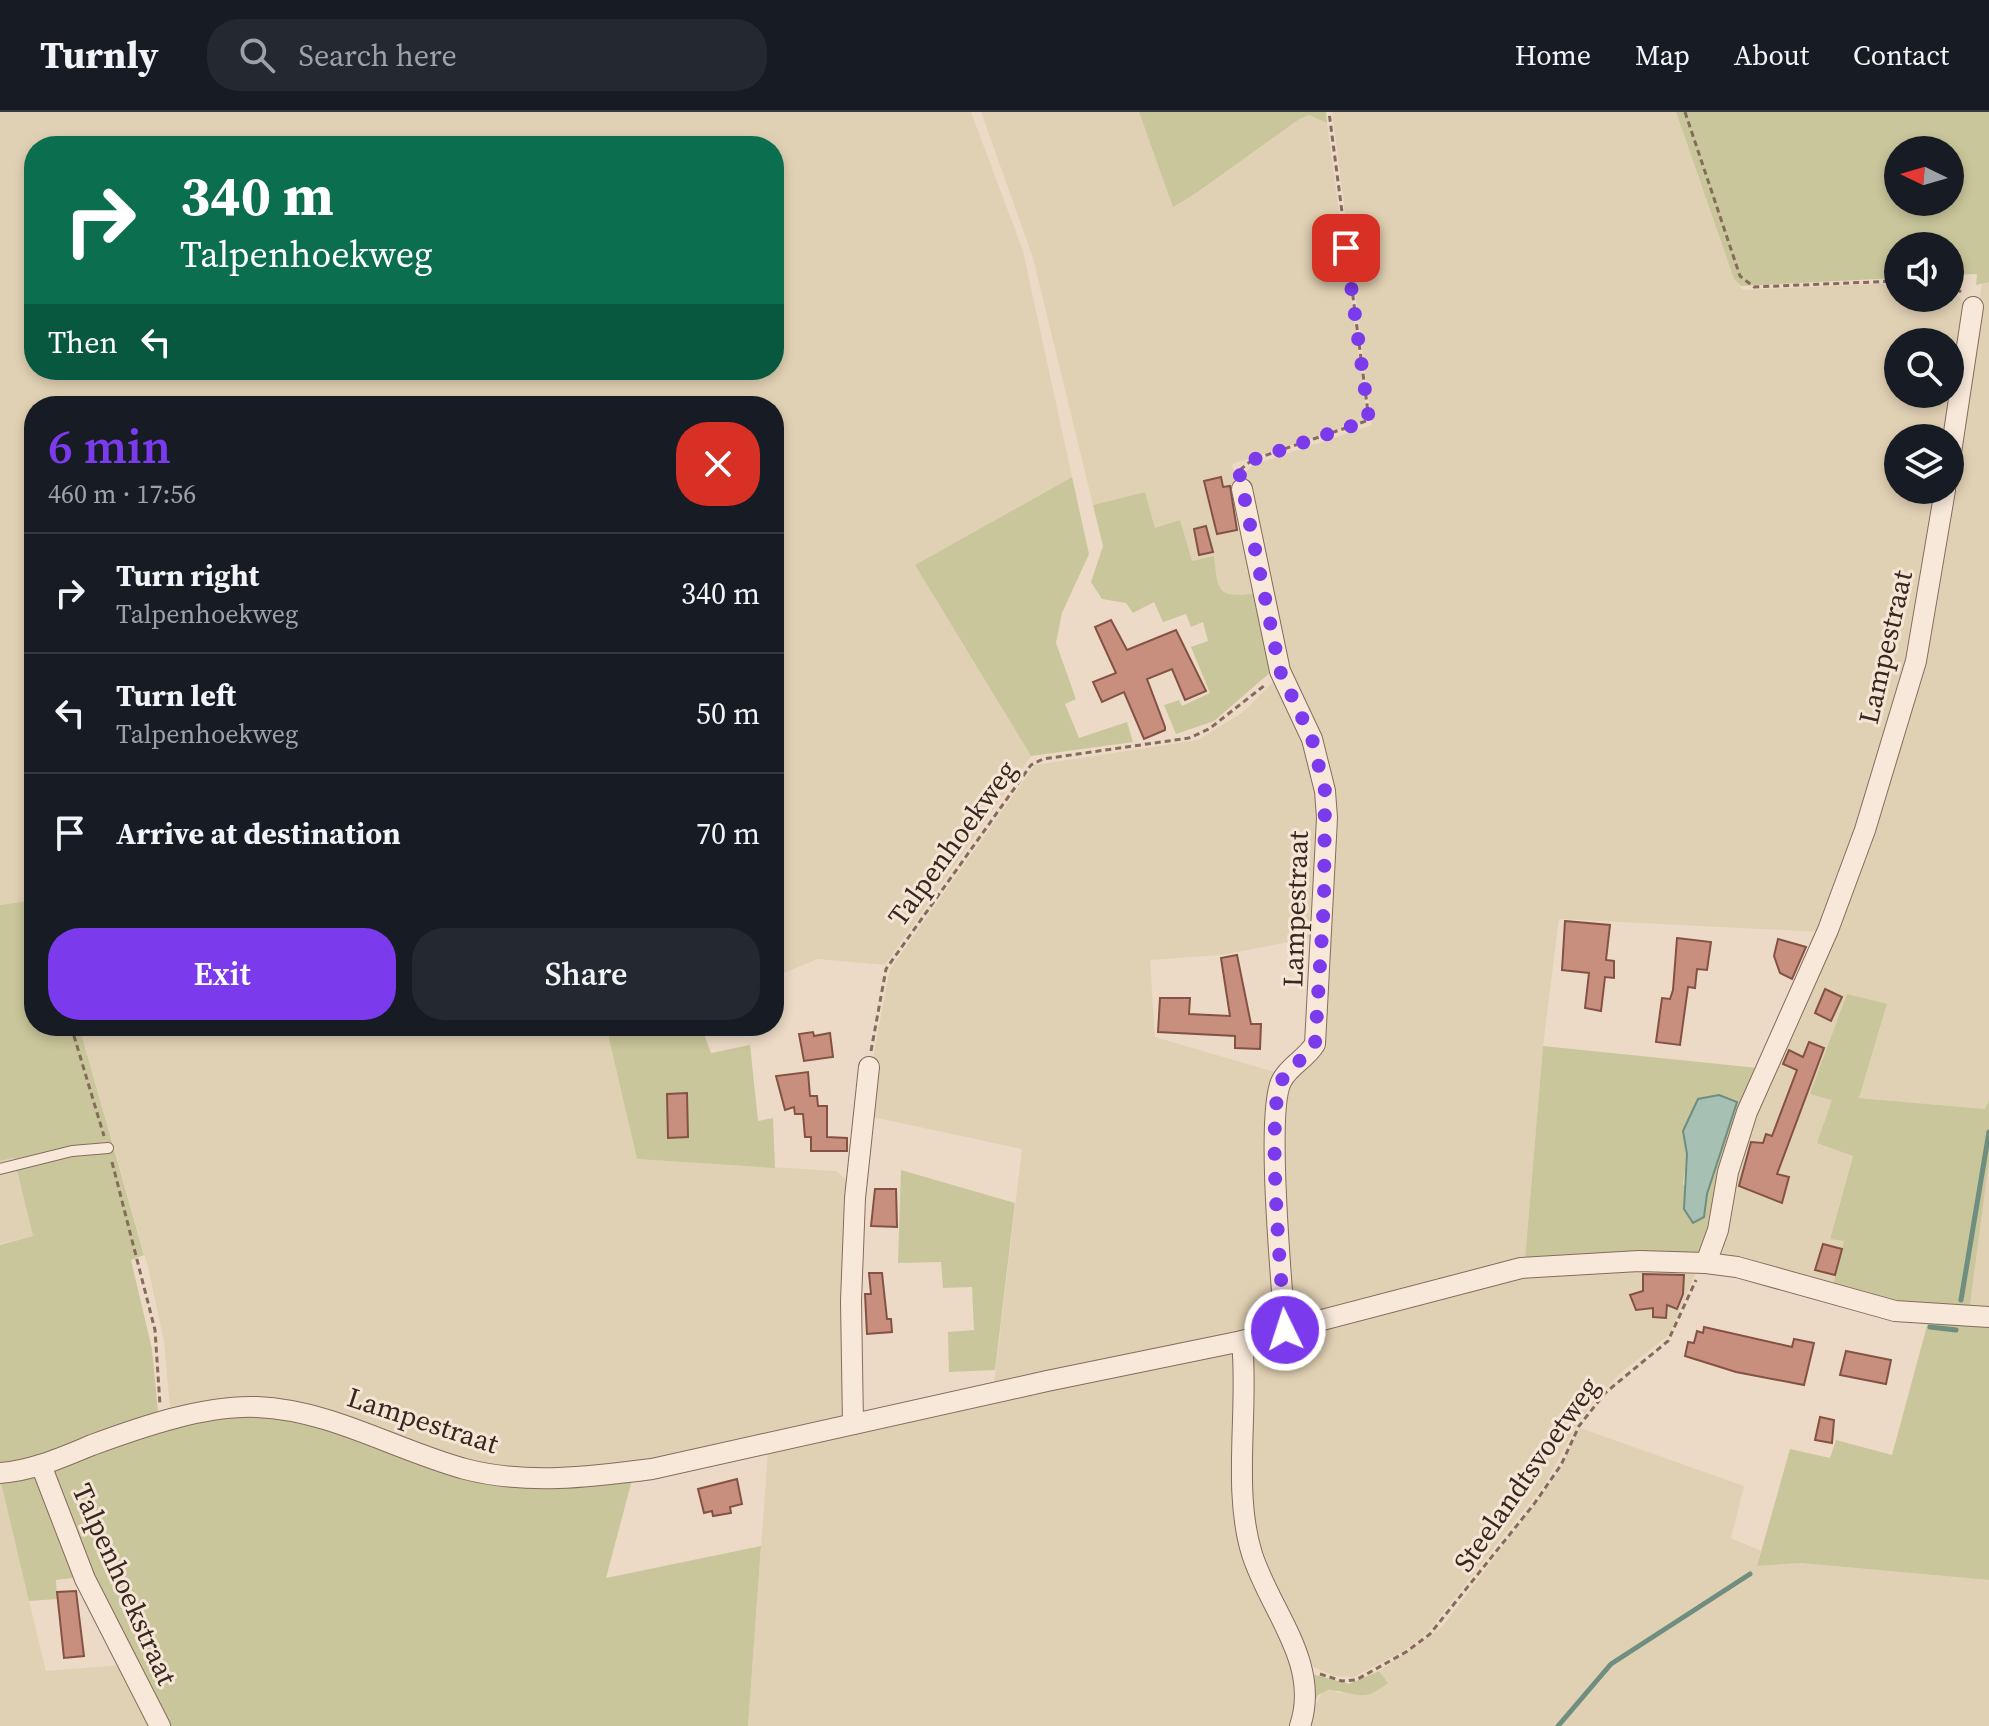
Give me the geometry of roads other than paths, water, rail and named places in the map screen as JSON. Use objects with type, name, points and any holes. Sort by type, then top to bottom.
[{"type":"street","points":[[1955,424],[1973,307]]},
{"type":"street","name":"Lampestraat","points":[[1242,489],[1280,671],[1321,765],[1327,818],[1315,1044],[1307,1058],[1281,1081],[1277,1108],[1276,1198],[1285,1330]]},
{"type":"street","name":"Lampestraat","points":[[1706,1263],[1718,1230],[1728,1172],[1747,1112],[1828,930],[1870,815],[1916,661],[1943,504]]},
{"type":"street","points":[[853,1424],[851,1301],[855,1198],[869,1067]]},
{"type":"street","name":"Lampestraat","points":[[0,1473],[41,1465],[164,1420],[254,1407],[325,1419],[468,1469],[540,1478],[652,1469],[1242,1341],[1521,1268],[1639,1261],[1706,1263],[1737,1267],[1895,1311],[1989,1317]]},
{"type":"street","points":[[1242,1341],[1246,1378],[1246,1525],[1262,1578],[1304,1669],[1300,1726]]},
{"type":"street","name":"Talpenhoekstraat","points":[[41,1465],[85,1579],[160,1726]]},
{"type":"lane","points":[[0,1169],[72,1151],[108,1148]]},
{"type":"waterway","points":[[1961,1300],[1989,1132]]},
{"type":"waterway","points":[[1930,1327],[1956,1330]]},
{"type":"waterway","points":[[1558,1726],[1611,1664],[1750,1574]]}]
